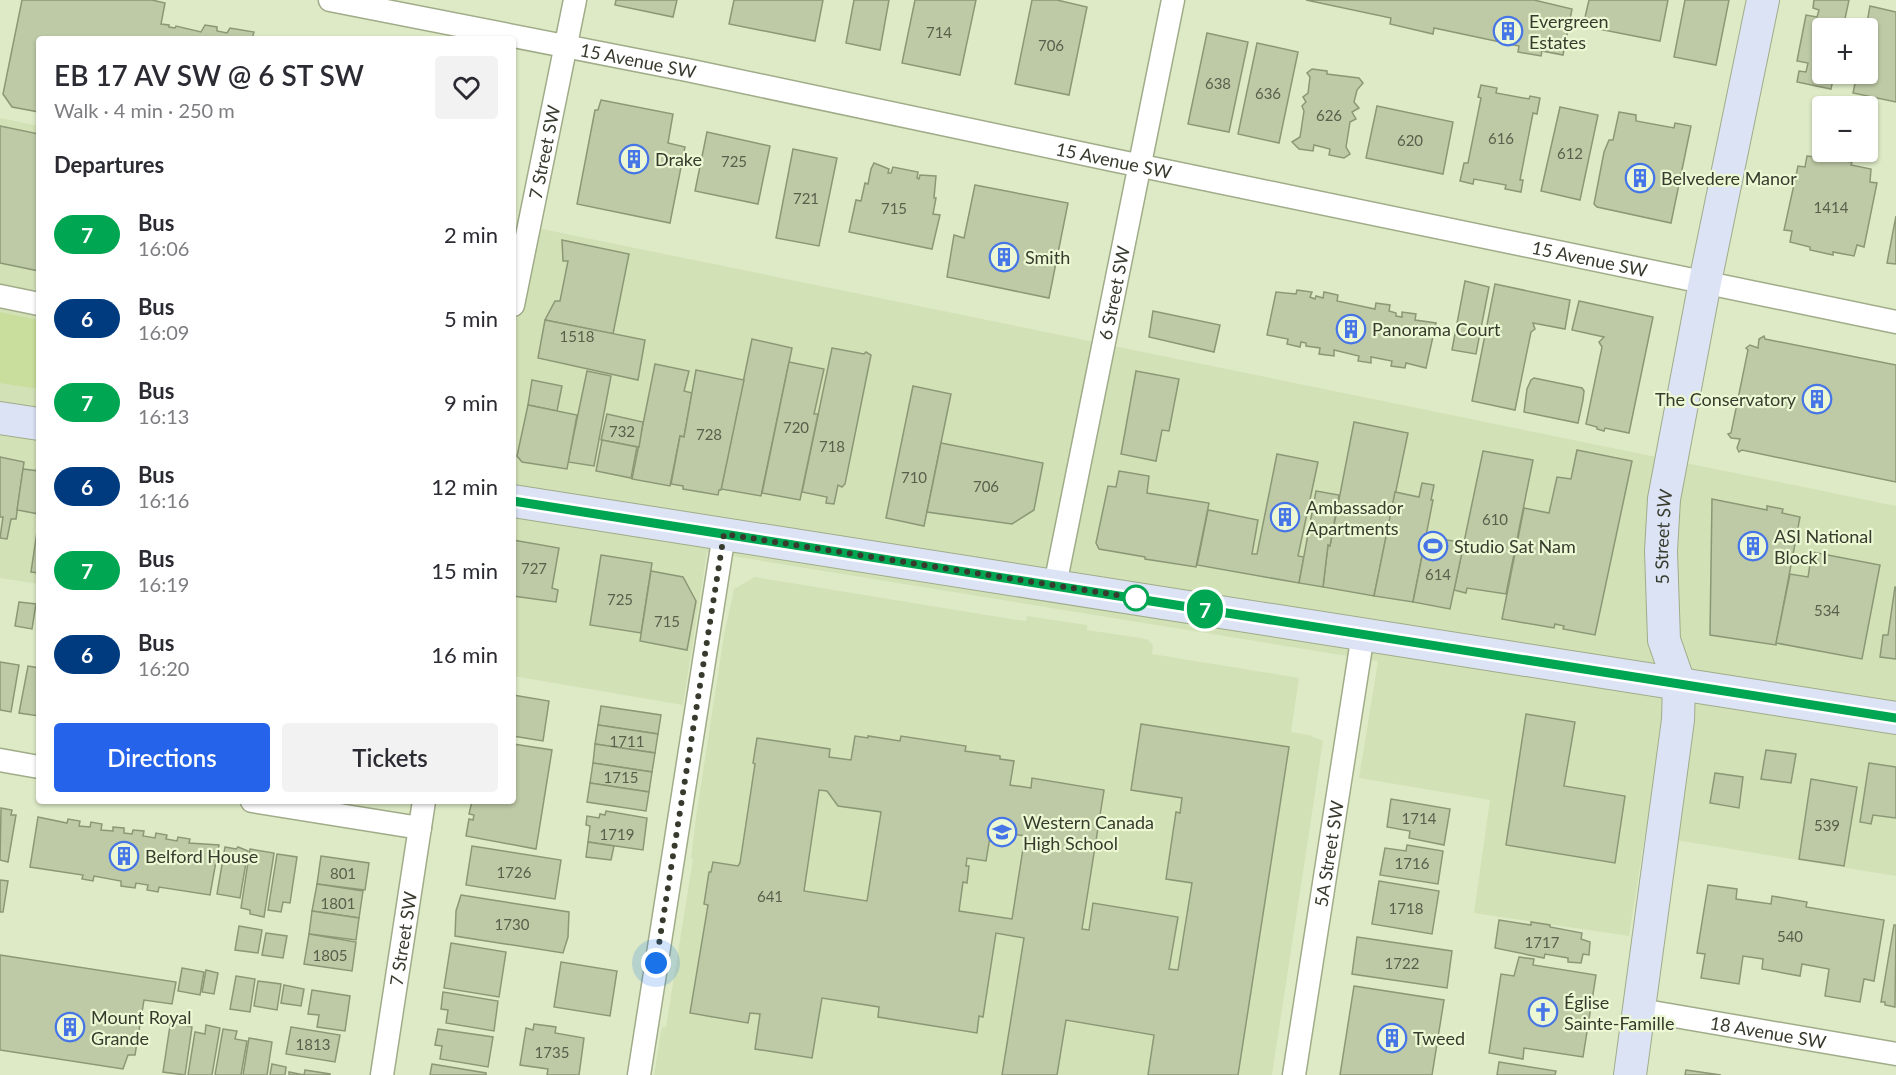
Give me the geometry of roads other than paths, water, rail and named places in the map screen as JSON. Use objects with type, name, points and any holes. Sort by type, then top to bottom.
[{"type":"main road","name":"5 Street SW","points":[[1630,1075],[1678,730],[1679,683],[1664,640],[1661,551],[1664,499],[1705,282],[1763,0]]},
{"type":"main road","points":[[0,418],[36,424]]},
{"type":"main road","points":[[516,501],[1896,718]]},
{"type":"street","name":"15 Avenue SW","points":[[330,0],[515,36]]},
{"type":"street","name":"7 Street SW","points":[[516,290],[575,0]]},
{"type":"street","name":"6 Street SW","points":[[1055,585],[1173,0]]},
{"type":"street","name":"15 Avenue SW","points":[[516,36],[1896,322]]},
{"type":"street","points":[[0,296],[36,303]]},
{"type":"street","points":[[639,1075],[724,534]]},
{"type":"street","name":"5A Street SW","points":[[1294,1075],[1363,634]]},
{"type":"street","points":[[0,760],[36,766]]},
{"type":"street","points":[[271,804],[420,828]]},
{"type":"street","name":"7 Street SW","points":[[382,1075],[424,804]]},
{"type":"street","name":"18 Avenue SW","points":[[1640,1010],[1896,1054]]},
{"type":"place","name":"Evergreen Estates","points":[[1508,31]]},
{"type":"place","name":"Drake","points":[[634,159]]},
{"type":"place","name":"Belvedere Manor","points":[[1640,178]]},
{"type":"place","name":"Smith","points":[[1004,257]]},
{"type":"place","name":"Panorama Court","points":[[1351,329]]},
{"type":"place","name":"The Conservatory","points":[[1817,399]]},
{"type":"place","name":"Ambassador Apartments","points":[[1285,517]]},
{"type":"place","name":"Studio Sat Nam","points":[[1433,546]]},
{"type":"place","name":"ASI National Block I","points":[[1753,546]]},
{"type":"place","name":"Western Canada High School","points":[[1002,832]]},
{"type":"place","name":"Belford House","points":[[124,856]]},
{"type":"place","name":"Église Sainte-Famille","points":[[1543,1012]]},
{"type":"place","name":"Mount Royal Grande","points":[[70,1027]]},
{"type":"place","name":"Tweed","points":[[1392,1038]]}]
